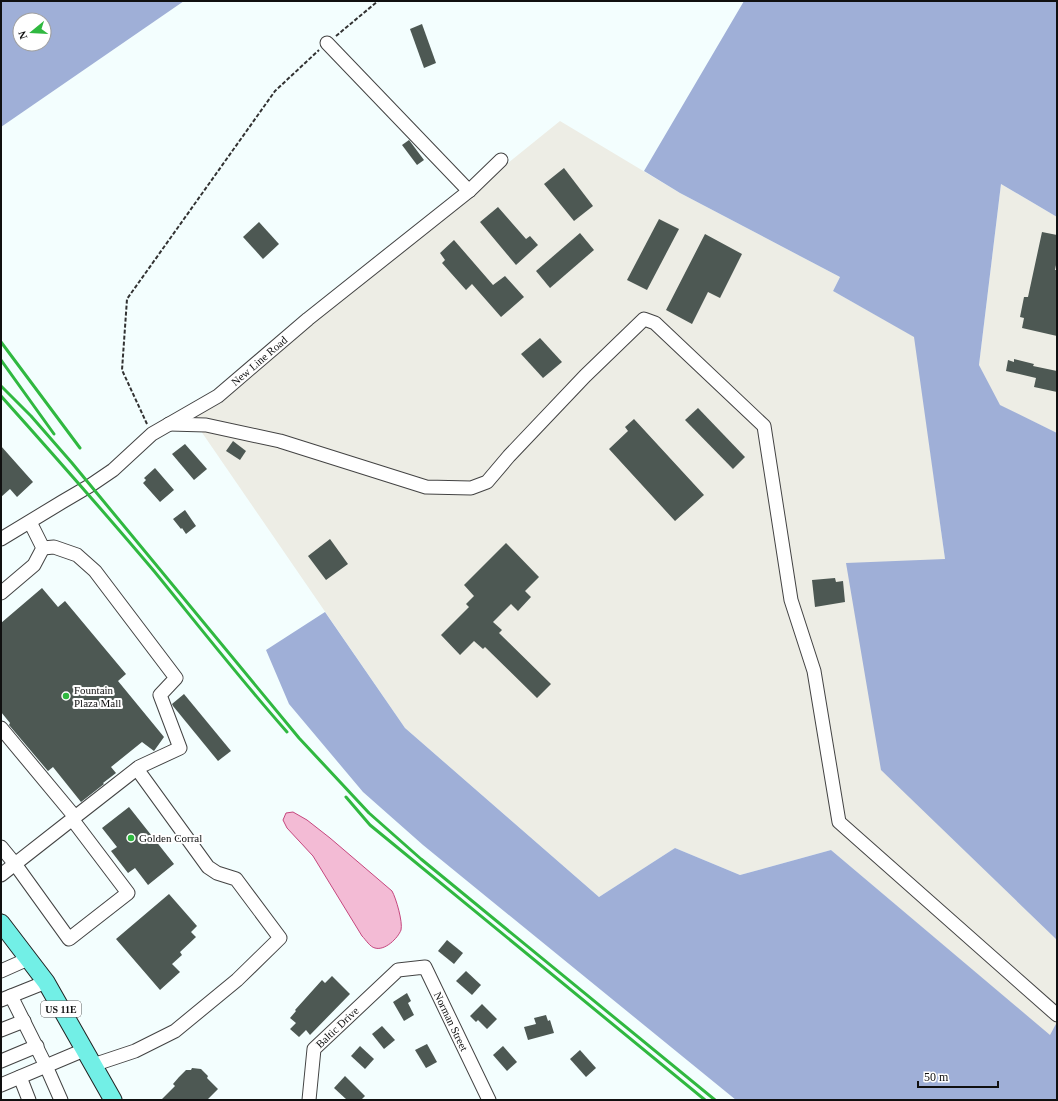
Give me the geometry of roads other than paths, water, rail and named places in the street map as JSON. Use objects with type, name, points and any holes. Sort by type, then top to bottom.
[{"type":"main road","name":"US 11E","points":[[1,923],[46,982],[113,1100]]},
{"type":"street","points":[[327,43],[469,191]]},
{"type":"street","name":"New Line Road","points":[[1,539],[91,486],[113,470],[152,434],[218,396],[308,319],[469,191],[502,160]]},
{"type":"street","points":[[169,424],[206,425],[280,441],[426,487],[471,488],[487,482],[585,376],[644,319],[655,323],[764,426],[791,600],[814,671],[839,822],[1057,1015]]},
{"type":"street","points":[[30,522],[43,548]]},
{"type":"street","points":[[1,875],[137,769],[180,748],[160,695],[176,678],[94,571],[77,555],[54,547],[43,548]]},
{"type":"street","points":[[1,593],[34,565],[43,548]]},
{"type":"street","points":[[1,728],[73,818],[128,893],[69,939],[1,847]]},
{"type":"street","points":[[94,1065],[135,1051],[175,1031],[237,980],[280,938],[236,879],[217,873],[208,867],[137,769]]},
{"type":"street","points":[[1,971],[28,959]]},
{"type":"street","name":"Norman Street","points":[[398,970],[425,967],[489,1100]]},
{"type":"street","name":"Baltic Drive","points":[[309,1100],[314,1049],[398,970]]},
{"type":"street","points":[[46,982],[6,998],[24,1021],[61,1100]]},
{"type":"street","points":[[1,1030],[24,1021]]},
{"type":"street","points":[[1,1061],[36,1046]]},
{"type":"street","points":[[1,1085],[84,1050]]},
{"type":"street","points":[[20,1077],[30,1100]]},
{"type":"railway","points":[[1,342],[80,448]]},
{"type":"railway","points":[[1,360],[54,434]]},
{"type":"railway","points":[[1,386],[31,416],[72,463],[299,738],[369,813],[421,859],[715,1100]]},
{"type":"railway","points":[[1,396],[154,571],[287,732]]},
{"type":"railway","points":[[346,797],[370,825],[705,1100]]},
{"type":"place","name":"Fountain Plaza Mall","points":[[66,696]]},
{"type":"place","name":"Golden Corral","points":[[131,838]]}]
